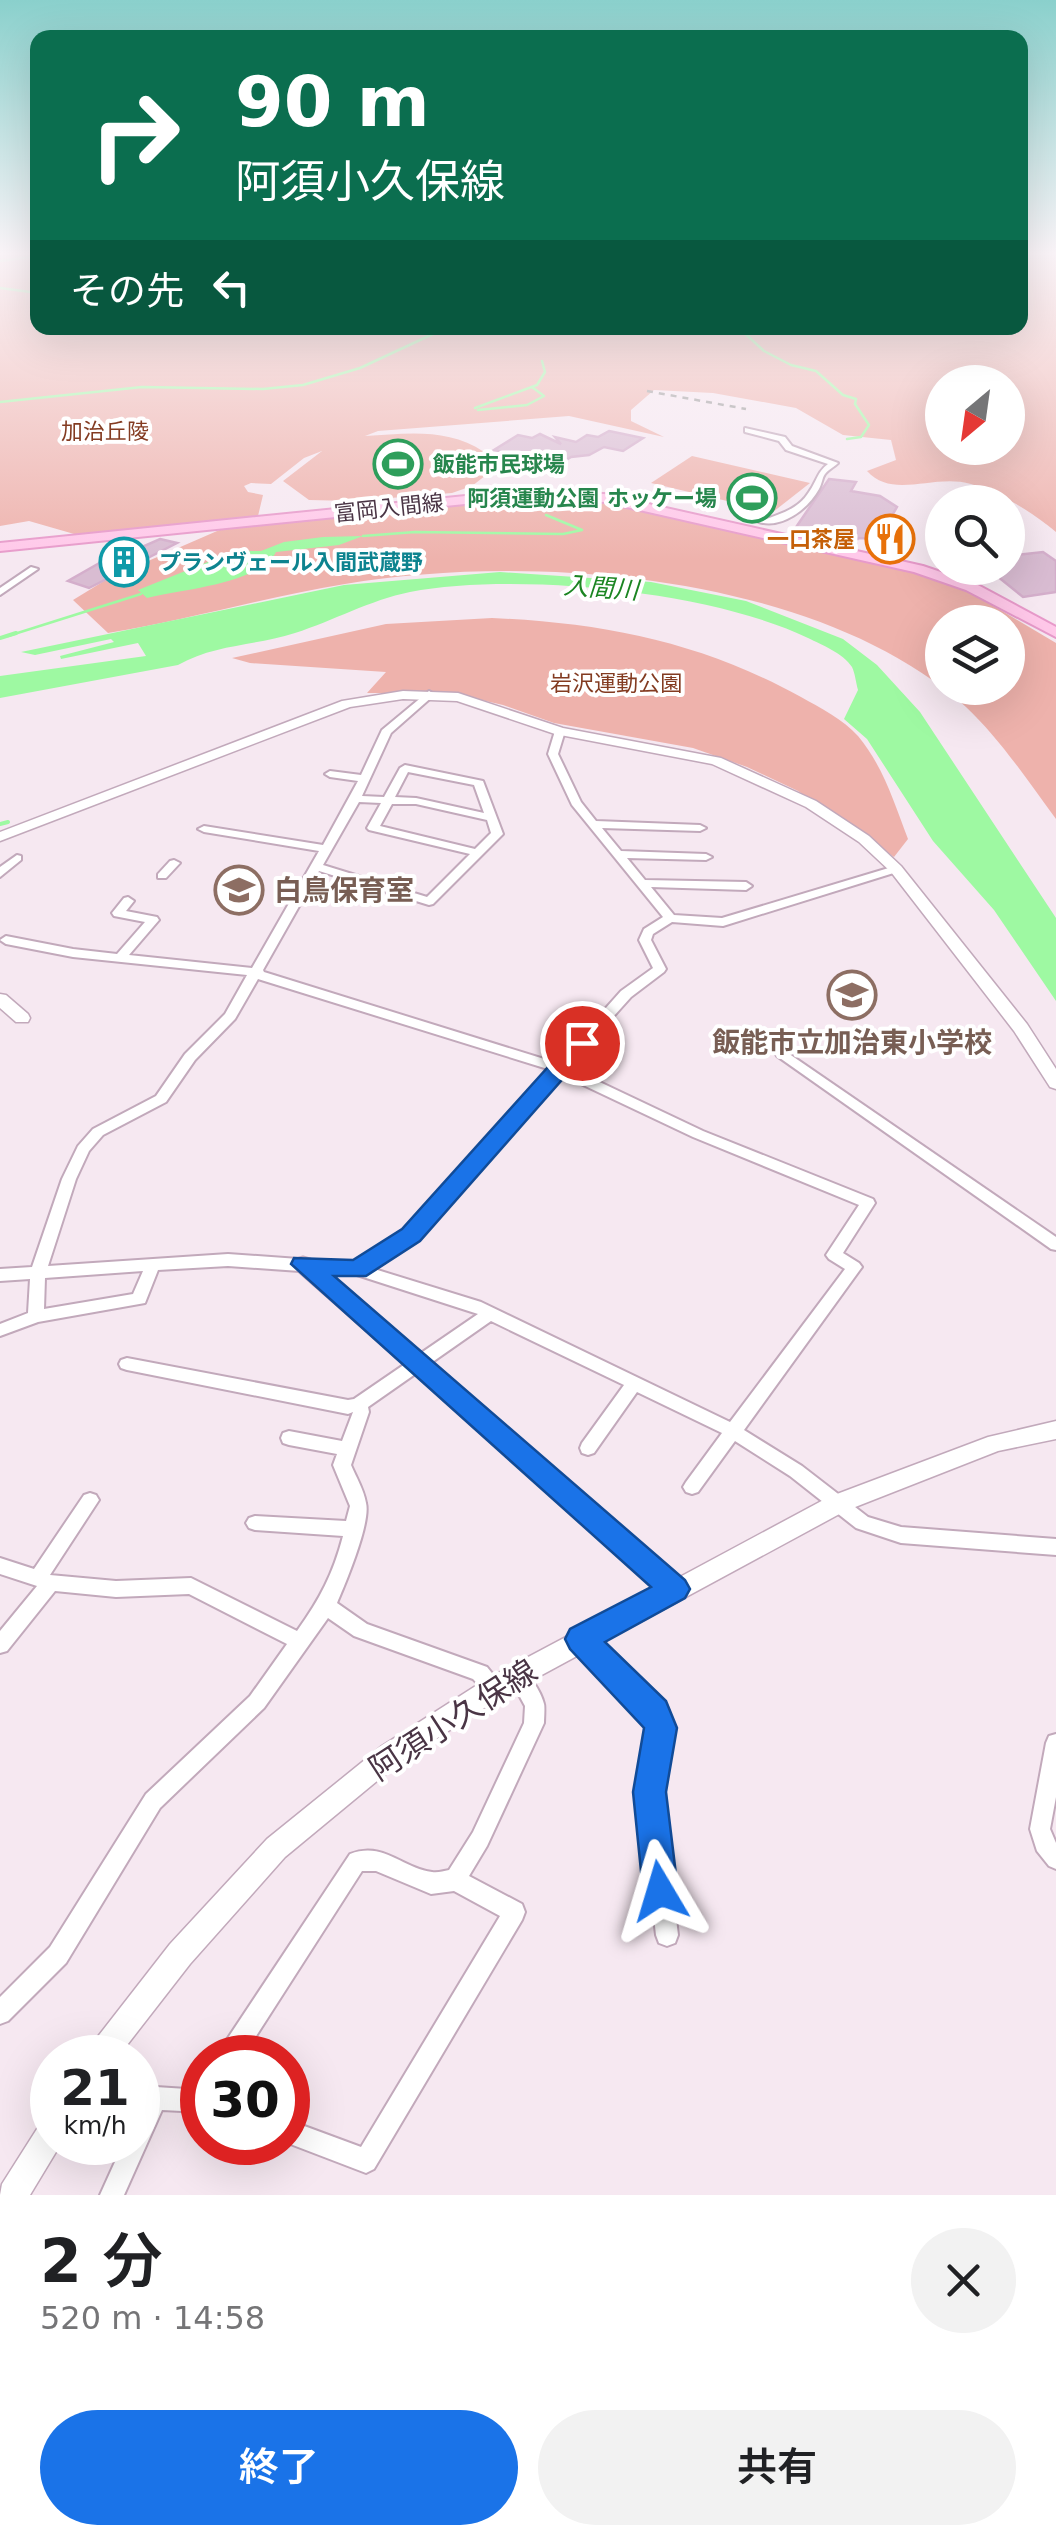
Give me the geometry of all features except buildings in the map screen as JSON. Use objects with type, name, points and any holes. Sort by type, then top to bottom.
[{"type":"main road","name":"富岡入間線","points":[[0,547],[498,497],[580,495],[918,569],[971,587],[1056,634]]},
{"type":"street","points":[[748,430],[782,439],[790,448],[834,463],[822,472],[819,483],[792,516],[763,522]]},
{"type":"street","points":[[0,592],[34,569]]},
{"type":"street","points":[[36,1316],[38,1273],[69,1178],[83,1149],[98,1132],[161,1099],[190,1056],[230,1016],[355,799],[386,732],[428,694]]},
{"type":"street","points":[[0,837],[324,712],[371,699],[428,694],[482,703],[560,731],[684,752],[750,773],[847,826],[896,869],[1021,1028],[1056,1083]]},
{"type":"street","points":[[560,731],[554,754],[576,803],[670,918]]},
{"type":"street","points":[[318,866],[429,901],[478,853],[496,834],[478,782],[405,768],[373,828],[478,853]]},
{"type":"street","points":[[330,774],[363,778]]},
{"type":"street","points":[[355,799],[416,801],[491,818]]},
{"type":"street","points":[[594,824],[700,828]]},
{"type":"street","points":[[204,829],[327,849]]},
{"type":"street","points":[[619,854],[706,857]]},
{"type":"street","points":[[0,873],[17,858]]},
{"type":"street","points":[[162,876],[174,863]]},
{"type":"street","points":[[357,1269],[411,1235],[626,994],[660,969],[645,940],[648,932],[670,918],[723,922],[896,869]]},
{"type":"street","points":[[642,883],[746,886]]},
{"type":"street","points":[[121,958],[152,920],[118,913],[128,900]]},
{"type":"street","points":[[2,936],[121,958],[258,973],[559,1068],[698,1134],[868,1203],[834,1255],[854,1267],[692,1487]]},
{"type":"street","points":[[0,999],[22,1018]]},
{"type":"street","points":[[782,1053],[805,1065],[1056,1245]]},
{"type":"street","points":[[0,1276],[228,1260],[357,1269],[491,1313],[732,1430],[796,1471],[862,1523],[900,1535],[1056,1547]]},
{"type":"street","points":[[303,1264],[675,1589]]},
{"type":"street","points":[[0,1330],[36,1316],[139,1299],[152,1267]]},
{"type":"street","points":[[127,1364],[348,1406],[359,1404],[491,1313]]},
{"type":"street","points":[[588,1448],[634,1384]]},
{"type":"street","points":[[0,2013],[58,1955],[153,1800],[257,1702],[326,1606],[355,1530],[359,1506],[342,1465],[360,1412],[359,1404]]},
{"type":"street","name":"阿須小久保線","points":[[117,2035],[180,1954],[276,1848],[391,1754],[518,1674],[837,1504],[996,1443],[1056,1430]]},
{"type":"street","points":[[288,1438],[348,1449]]},
{"type":"street","points":[[0,1645],[45,1580],[90,1500]]},
{"type":"street","points":[[255,1523],[355,1530]]},
{"type":"street","points":[[0,1566],[45,1580],[116,1589],[191,1586],[302,1642]]},
{"type":"street","points":[[326,1606],[361,1630],[480,1673],[494,1688]]},
{"type":"street","points":[[581,1639],[654,1712],[660,1728],[650,1792],[667,1935]]},
{"type":"street","points":[[456,1880],[480,1839],[534,1723],[535,1706],[518,1674]]},
{"type":"street","points":[[1056,1743],[1040,1829],[1044,1844],[1056,1859]]},
{"type":"street","points":[[243,2035],[357,1861],[376,1862],[431,1883],[456,1880],[514,1912],[366,2161],[310,2140]]},
{"type":"street","points":[[13,2195],[31,2165]]},
{"type":"street","points":[[112,2195],[126,2165]]},
{"type":"green space","name":"加治丘陵","points":[[0,357],[1056,357],[1056,532],[1025,510],[1025,485],[974,485],[957,481],[889,484],[867,471],[896,460],[891,440],[843,435],[796,408],[713,393],[654,390],[631,410],[631,421],[664,437],[569,416],[378,431],[365,436],[441,435],[484,452],[490,472],[472,486],[452,493],[353,501],[309,500],[283,481],[322,451],[304,458],[271,484],[244,486],[248,492],[263,495],[258,516],[251,520],[88,538],[29,521],[0,526]]},
{"type":"green space","name":"阿須運動公園 ホッケー場","points":[[692,456],[810,483],[773,512],[651,483]]},
{"type":"green space","points":[[518,499],[602,499],[917,574],[925,577],[925,585],[949,585],[992,605],[925,605],[925,677],[905,662],[833,627],[754,601],[671,584],[585,574],[500,571],[419,575],[315,589],[108,633],[73,600],[109,578],[224,528]]},
{"type":"green space","name":"岩沢運動公園","points":[[492,618],[573,625],[651,639],[726,662],[801,697],[858,736],[887,785],[908,839],[894,857],[798,791],[693,748],[554,723],[503,705],[451,693],[367,693],[386,672],[250,663],[232,658],[386,624]]},
{"type":"green space","points":[[1025,625],[1056,643],[1056,819],[1013,761],[963,705],[1025,705]]},
{"type":"water","points":[[363,536],[339,545],[276,552],[254,571],[218,584],[147,598],[138,590],[235,551],[261,551],[284,542],[323,537]]},
{"type":"water","name":"入間川","points":[[500,572],[651,582],[746,601],[843,639],[877,665],[920,712],[1056,918],[1056,1001],[994,910],[933,841],[867,739],[844,719],[858,690],[852,667],[808,638],[720,608],[557,585],[454,586],[395,596],[295,633],[206,653],[178,665],[0,698],[0,676],[146,656],[138,643],[61,659],[60,656],[114,642],[111,639],[35,655],[21,652],[344,585]]},
{"type":"waterway","points":[[0,402],[142,387],[263,389],[303,385],[383,357]]},
{"type":"waterway","points":[[776,357],[816,371],[843,395],[856,399],[855,404],[869,425],[861,437],[847,439]]},
{"type":"waterway","points":[[475,408],[537,385],[545,372],[542,361]]},
{"type":"waterway","points":[[478,410],[527,405],[544,396],[532,387]]},
{"type":"waterway","points":[[363,536],[415,532],[563,534],[582,530],[546,515]]},
{"type":"waterway","points":[[8,636],[141,594]]},
{"type":"waterway","points":[[0,638],[16,633]]},
{"type":"waterway","points":[[0,824],[8,822]]},
{"type":"railway","points":[[647,391],[746,409]]},
{"type":"place","name":"飯能市民球場","points":[[398,464]]},
{"type":"place","name":"阿須運動公園 ホッケー場","points":[[752,498]]},
{"type":"place","name":"一口茶屋","points":[[890,539]]},
{"type":"place","name":"プランヴェール入間武蔵野","points":[[124,562]]},
{"type":"place","name":"白鳥保育室","points":[[239,890]]},
{"type":"place","name":"飯能市立加治東小学校","points":[[852,995]]},
{"type":"route","points":[[582,1043],[411,1235],[357,1269],[303,1264],[675,1589],[581,1639],[654,1712],[660,1728],[650,1792],[660,1891]]}]
